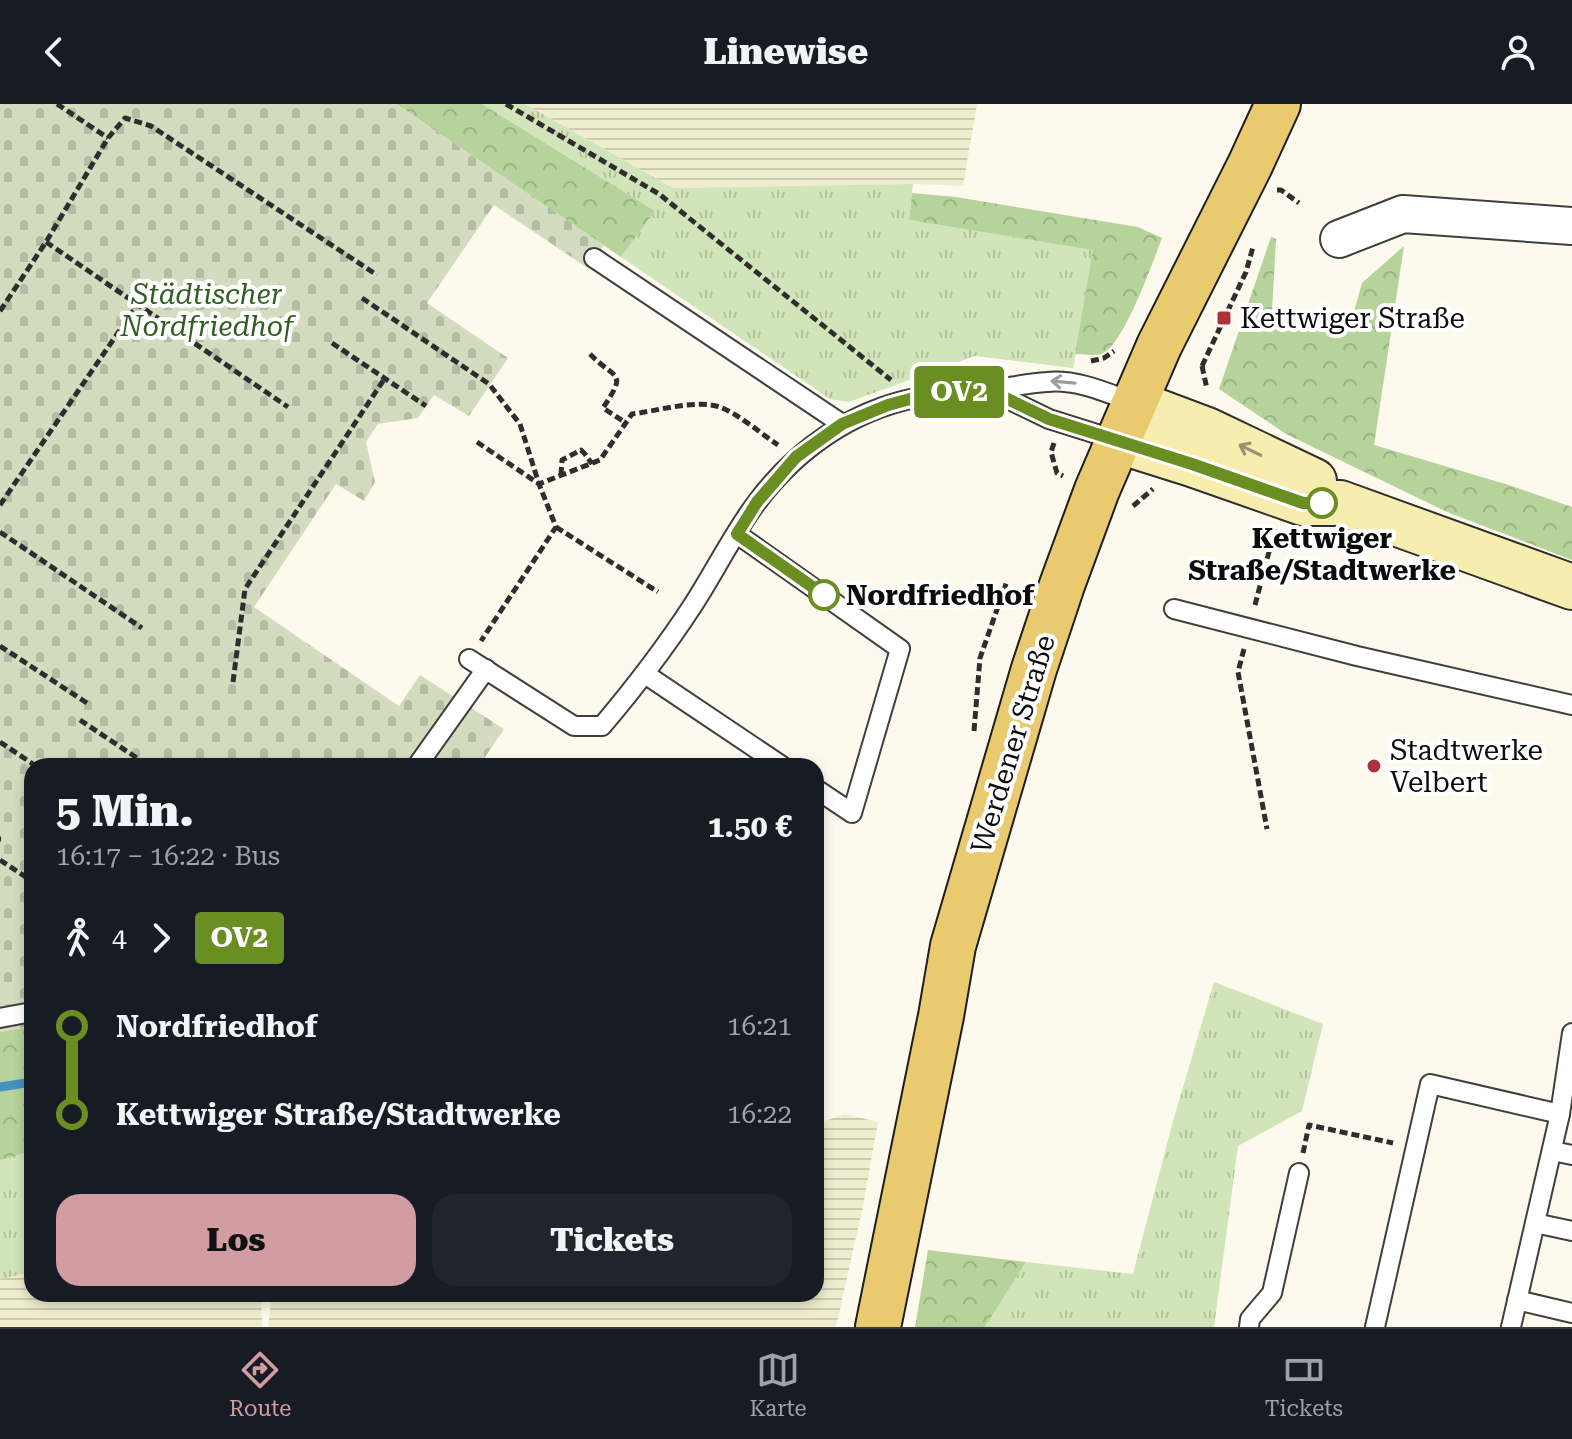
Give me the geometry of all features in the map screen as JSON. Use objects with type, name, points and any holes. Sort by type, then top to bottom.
[{"type":"main road","name":"Werdener Straße","points":[[878,1327],[953,946],[1034,669],[1097,490],[1159,346],[1278,104]]},
{"type":"main road","points":[[1127,422],[1207,430],[1315,481],[1340,503],[1572,587]]},
{"type":"street","points":[[1339,239],[1403,214],[1572,226]]},
{"type":"lane","points":[[594,258],[842,424]]},
{"type":"lane","points":[[469,659],[574,726],[602,726],[645,674],[692,607],[757,502],[796,457],[842,424],[914,398],[1049,381],[1080,384],[1127,422]]},
{"type":"lane","points":[[989,390],[1049,419],[1127,422]]},
{"type":"lane","points":[[737,534],[900,649],[852,813],[824,794]]},
{"type":"lane","points":[[1174,609],[1357,656],[1572,705]]},
{"type":"lane","points":[[423,758],[486,669]]},
{"type":"lane","points":[[645,674],[770,758]]},
{"type":"lane","points":[[0,1018],[24,1014]]},
{"type":"lane","points":[[1511,1327],[1560,1114],[1572,1033]]},
{"type":"lane","points":[[1375,1327],[1430,1084],[1560,1114]]},
{"type":"lane","points":[[1552,1151],[1572,1155]]},
{"type":"lane","points":[[1249,1327],[1250,1319],[1272,1293],[1299,1173]]},
{"type":"lane","points":[[1535,1223],[1572,1231]]},
{"type":"lane","points":[[1517,1300],[1572,1313]]},
{"type":"path","points":[[57,104],[108,138]]},
{"type":"path","points":[[506,104],[659,194],[914,398]]},
{"type":"path","points":[[0,311],[46,242],[108,138],[125,118],[151,126],[377,275]]},
{"type":"path","points":[[1272,190],[1281,190],[1299,203]]},
{"type":"path","points":[[46,242],[288,407]]},
{"type":"path","points":[[1212,395],[1205,386],[1202,366],[1246,272]]},
{"type":"path","points":[[362,298],[489,384],[520,424],[556,527],[658,592]]},
{"type":"path","points":[[0,505],[138,305]]},
{"type":"path","points":[[332,343],[426,406]]},
{"type":"path","points":[[590,354],[618,381],[603,408],[626,423]]},
{"type":"path","points":[[233,682],[245,589],[385,378]]},
{"type":"path","points":[[539,484],[600,460],[632,414],[699,404],[719,407],[782,448]]},
{"type":"path","points":[[477,442],[539,484]]},
{"type":"path","points":[[561,476],[562,460],[581,450],[592,464]]},
{"type":"path","points":[[1051,452],[1057,473]]},
{"type":"path","points":[[1267,829],[1238,672],[1276,526]]},
{"type":"path","points":[[469,659],[556,527]]},
{"type":"path","points":[[0,532],[142,628]]},
{"type":"path","points":[[980,658],[1007,581]]},
{"type":"path","points":[[0,646],[90,705]]},
{"type":"path","points":[[80,720],[137,758]]},
{"type":"path","points":[[0,742],[24,758]]},
{"type":"path","points":[[0,860],[24,876]]},
{"type":"path","points":[[1299,1173],[1309,1125],[1416,1148]]},
{"type":"shaded area","points":[[525,104],[977,104],[963,186],[673,188]]},
{"type":"shaded area","points":[[845,1114],[878,1122],[836,1327],[268,1327],[271,1302],[824,1302],[824,1121]]},
{"type":"shaded area","points":[[24,1274],[24,1302],[261,1302],[262,1327],[0,1327],[0,1279]]},
{"type":"green space","name":"Städtischer Nordfriedhof","points":[[0,104],[396,104],[604,245],[589,269],[494,205],[427,303],[508,358],[469,416],[434,395],[418,418],[378,424],[366,442],[375,482],[364,501],[336,484],[254,607],[399,706],[420,675],[504,729],[484,758],[24,758],[24,1028],[0,1032]]},
{"type":"green space","points":[[396,104],[482,104],[655,211],[621,257]]},
{"type":"green space","points":[[482,104],[525,104],[673,188],[913,184],[909,220],[1096,250],[1073,368],[975,356],[849,402],[830,399],[621,257],[655,211]]},
{"type":"green space","points":[[912,193],[956,197],[1138,227],[1162,238],[1119,337],[1101,354],[1075,354],[1093,250],[909,220]]},
{"type":"green space","points":[[1271,237],[1276,239],[1272,310],[1353,315],[1362,283],[1404,246],[1374,445],[1572,507],[1572,560],[1447,512],[1286,434],[1219,389]]},
{"type":"green space","points":[[1214,982],[1323,1024],[1302,1111],[1238,1146],[1214,1327],[985,1327],[1026,1262],[1133,1274]]},
{"type":"green space","points":[[24,1028],[24,1153],[0,1160],[0,1032]]},
{"type":"green space","points":[[24,1148],[24,1274],[0,1279],[0,1155]]},
{"type":"green space","points":[[928,1250],[1026,1262],[985,1327],[915,1327]]},
{"type":"waterway","points":[[0,1087],[24,1083]]},
{"type":"bus line","name":"OV2","points":[[824,595],[737,534],[757,502],[796,457],[819,439],[842,424],[914,398],[989,390],[1049,419],[1303,503],[1322,503]]},
{"type":"place","name":"Kettwiger Straße","points":[[1224,318]]},
{"type":"place","name":"Kettwiger Straße/Stadtwerke","points":[[1322,503]]},
{"type":"place","name":"Nordfriedhof","points":[[824,595]]},
{"type":"place","name":"Stadtwerke Velbert","points":[[1374,766]]}]
